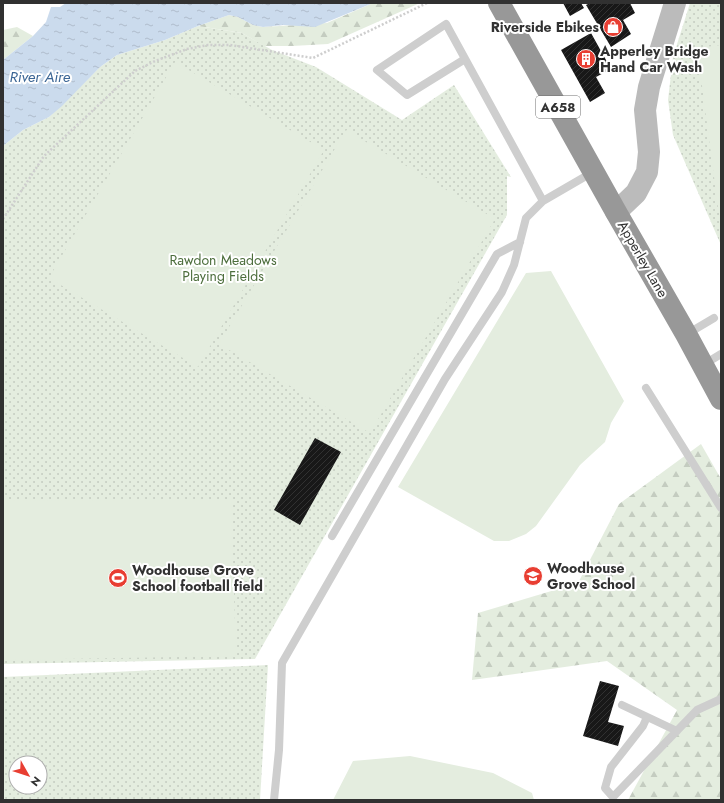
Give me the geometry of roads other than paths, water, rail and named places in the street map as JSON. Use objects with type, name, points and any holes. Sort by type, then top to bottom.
[{"type":"highway","name":"A658","points":[[499,3],[616,212]]},
{"type":"highway","name":"Apperley Lane","points":[[616,212],[686,334],[721,399]]},
{"type":"street","name":"Apperley Lane","points":[[616,212],[636,193],[646,172],[650,152],[645,110],[649,87],[675,3]]},
{"type":"lane","points":[[465,59],[407,95],[377,70],[446,24],[465,59],[542,201]]},
{"type":"lane","points":[[274,800],[279,750],[282,663],[445,379],[502,292],[514,265],[526,218],[542,201],[594,172]]},
{"type":"lane","points":[[332,536],[497,254],[520,242]]},
{"type":"lane","points":[[686,334],[714,318]]},
{"type":"lane","points":[[703,365],[721,354]]},
{"type":"lane","points":[[646,388],[721,508]]},
{"type":"lane","points":[[647,717],[643,726],[611,767],[605,788],[613,798],[698,710],[721,699]]},
{"type":"lane","points":[[622,705],[677,731]]},
{"type":"water","name":"River Aire","points":[[66,3],[373,3],[315,27],[283,25],[263,27],[253,25],[238,17],[229,15],[165,40],[117,55],[100,67],[62,106],[49,117],[23,130],[3,146],[3,60],[33,36],[46,22],[51,7],[60,7]]},
{"type":"place","name":"Riverside Ebikes","points":[[613,27]]},
{"type":"place","name":"Apperley Bridge Hand Car Wash","points":[[586,59]]},
{"type":"place","name":"Woodhouse Grove School","points":[[533,576]]},
{"type":"place","name":"Woodhouse Grove School football field","points":[[118,578]]},
{"type":"park label","name":"Rawdon Meadows Playing Fields","points":[[223,268]]}]
